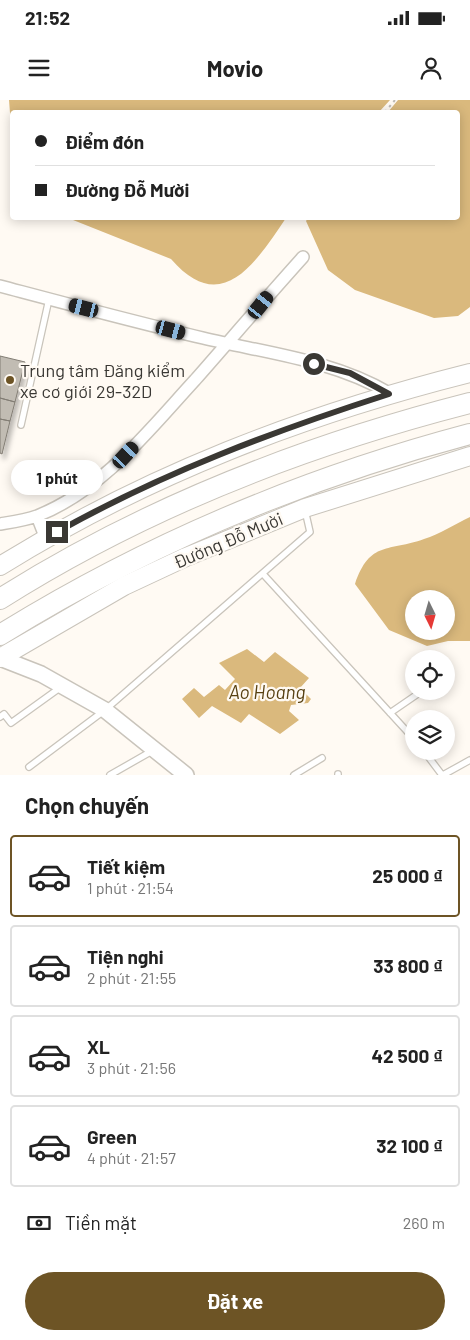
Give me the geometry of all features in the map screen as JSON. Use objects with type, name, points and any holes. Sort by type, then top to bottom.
[{"type":"highway","points":[[0,599],[92,547],[207,491],[356,435],[470,403]]},
{"type":"highway","points":[[0,634],[141,556],[224,517],[367,464],[470,434]]},
{"type":"main road","points":[[0,566],[46,538],[126,495],[188,466],[290,426],[389,394],[470,373]]},
{"type":"main road","name":"Đường Đỗ Mười","points":[[0,658],[124,586],[305,508],[470,456]]},
{"type":"street","points":[[0,524],[36,516],[64,502],[95,481],[126,455],[303,257]]},
{"type":"street","points":[[0,286],[350,373],[389,394]]},
{"type":"street","points":[[36,516],[46,538]]},
{"type":"street","points":[[0,658],[41,674],[104,710],[186,775]]},
{"type":"lane","points":[[21,425],[49,299]]},
{"type":"lane","points":[[29,767],[104,710],[310,532],[305,508]]},
{"type":"lane","points":[[263,574],[405,729]]},
{"type":"lane","points":[[0,717],[4,714],[11,723],[62,686]]},
{"type":"lane","points":[[390,713],[409,700]]},
{"type":"lane","points":[[110,775],[154,750]]},
{"type":"lane","points":[[294,775],[322,758]]},
{"type":"lane","points":[[431,760],[443,775],[470,760]]},
{"type":"path","points":[[387,110],[395,100]]},
{"type":"water","points":[[9,100],[390,100],[381,110],[10,110],[10,113]]},
{"type":"water","points":[[398,100],[470,100],[470,307],[458,316],[434,318],[355,290],[328,270],[306,221],[460,220],[460,110],[390,110]]},
{"type":"water","points":[[73,220],[285,220],[250,266],[236,277],[222,284],[206,284],[189,276],[171,259]]},
{"type":"water","points":[[470,517],[470,641],[448,641],[427,646],[413,640],[455,640],[455,590],[405,590],[405,637],[389,630],[355,584],[367,560],[374,554],[442,532]]},
{"type":"water","name":"Ao Hoang","points":[[247,649],[264,662],[275,652],[309,678],[300,688],[311,699],[308,703],[291,705],[289,711],[299,720],[280,734],[249,714],[241,723],[212,706],[199,718],[182,699],[194,688],[204,697],[219,685],[225,690],[235,679],[219,663]]},
{"type":"building","name":"Trung tâm Đăng kiểm xe cơ giới 29-32D","points":[[0,356],[25,362],[15,402],[0,398]]},
{"type":"building","points":[[0,398],[15,402],[10,421],[0,419]]},
{"type":"building","points":[[0,419],[10,421],[2,454],[0,453]]},
{"type":"place","name":"Trung tâm Đăng kiểm xe cơ giới 29-32D","points":[[10,380]]},
{"type":"route","points":[[57,532],[126,495],[188,466],[290,426],[389,394],[350,373],[314,364]]}]
